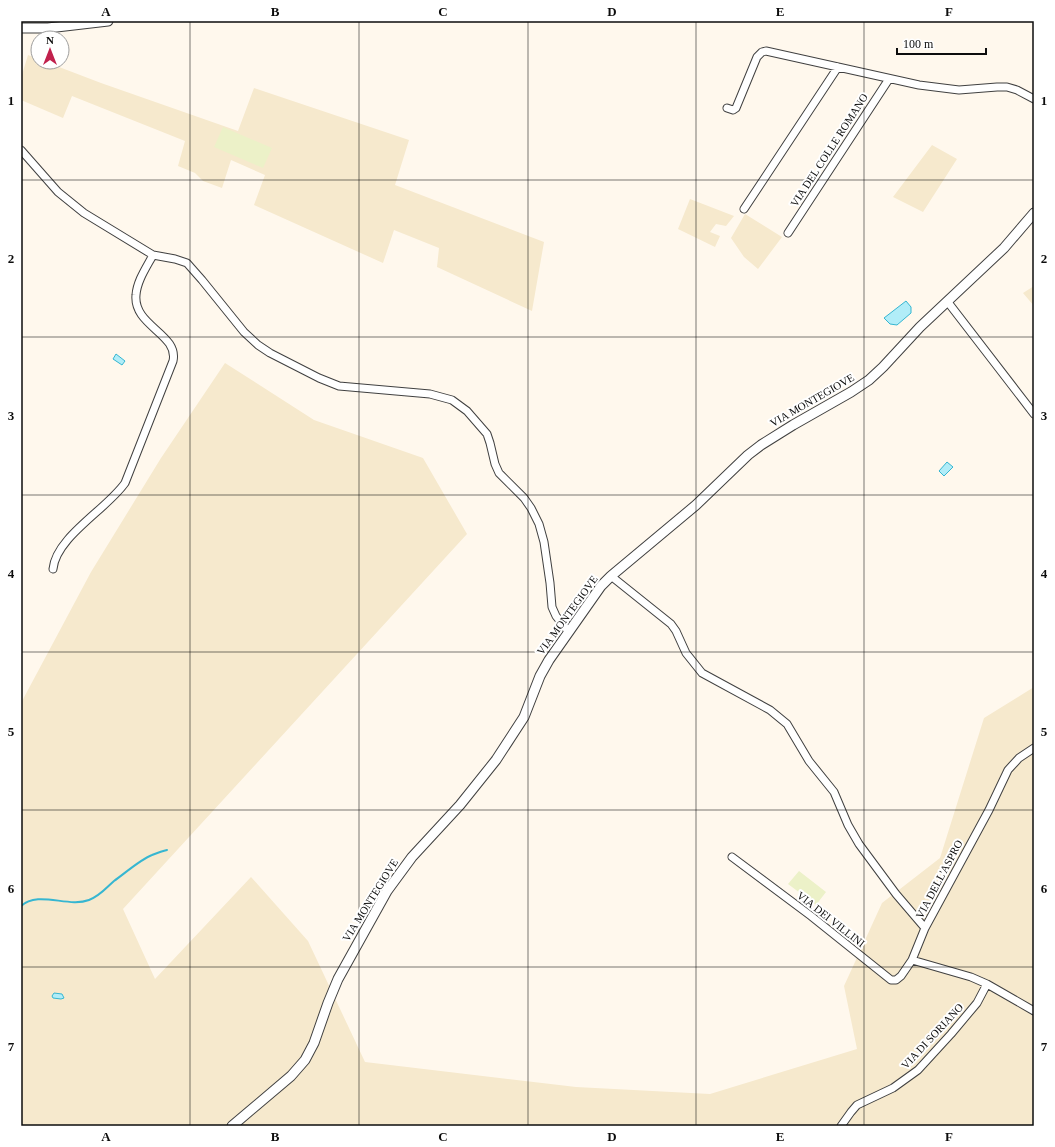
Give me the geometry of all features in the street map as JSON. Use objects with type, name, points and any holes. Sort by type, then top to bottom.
[{"type":"street","points":[[21,28],[57,27],[108,21]]},
{"type":"street","points":[[727,108],[733,110],[737,107],[758,56],[763,51],[924,86],[949,89],[1007,87],[1017,90],[1034,99]]},
{"type":"street","points":[[744,209],[838,67]]},
{"type":"street","name":"VIA DEL COLLE ROMANO","points":[[788,233],[889,79]]},
{"type":"street","points":[[21,150],[47,180],[74,206],[93,219],[152,255],[175,259],[187,263],[237,324],[255,343],[270,353],[335,385],[348,388],[411,391],[434,394],[456,402],[467,411],[487,434],[499,473],[524,498],[539,523],[544,542],[552,607],[556,616],[568,631]]},
{"type":"street","name":"VIA MONTEGIOVE","points":[[232,1126],[291,1076],[305,1060],[314,1043],[328,1003],[337,983],[387,892],[412,858],[464,801],[500,754],[524,717],[547,664],[568,631],[595,594],[611,576],[696,505],[748,455],[793,424],[851,392],[869,380],[883,367],[914,332],[1001,251],[1034,213]]},
{"type":"street","points":[[53,568],[56,558],[66,542],[125,483],[173,361],[174,352],[170,344],[144,320],[136,303],[138,283],[152,255]]},
{"type":"street","points":[[947,301],[1034,414]]},
{"type":"street","points":[[611,576],[670,623],[676,631],[687,656],[702,673],[770,710],[787,724],[809,761],[834,792],[848,825],[859,844],[896,894],[925,928]]},
{"type":"street","name":"VIA DELL'ASPRO","points":[[912,960],[925,928],[1010,768],[1019,758],[1034,748]]},
{"type":"street","name":"VIA DEI VILLINI","points":[[732,857],[811,916],[891,980],[896,980],[900,977],[912,960]]},
{"type":"street","points":[[912,960],[971,977],[987,984],[1034,1011]]},
{"type":"street","name":"VIA DI SORIANO","points":[[841,1126],[851,1112],[860,1103],[893,1088],[918,1070],[976,1004],[987,984]]},
{"type":"shaded area","points":[[28,55],[30,56],[30,70],[67,70],[238,131],[254,88],[409,140],[395,185],[544,242],[532,311],[437,267],[439,248],[394,230],[383,263],[254,205],[265,175],[231,160],[222,188],[203,181],[195,173],[178,166],[185,141],[72,96],[63,118],[21,100],[21,78]]},
{"type":"shaded area","points":[[932,145],[957,159],[923,212],[893,197]]},
{"type":"shaded area","points":[[690,199],[734,216],[726,226],[716,224],[710,232],[720,236],[715,247],[678,229]]},
{"type":"shaded area","points":[[745,214],[782,237],[758,269],[744,257],[731,238]]},
{"type":"shaded area","points":[[1034,286],[1034,306],[1023,293]]},
{"type":"shaded area","points":[[225,363],[314,420],[423,458],[467,534],[123,909],[155,979],[251,877],[308,941],[365,1062],[576,1087],[710,1094],[857,1049],[844,986],[882,903],[940,858],[984,718],[1034,687],[1034,1126],[21,1126],[21,703],[91,572],[161,458]]},
{"type":"green space","points":[[223,127],[272,148],[263,168],[214,147]]},
{"type":"green space","points":[[799,871],[826,892],[816,905],[788,884]]},
{"type":"water","points":[[906,301],[911,307],[911,313],[897,325],[890,324],[884,318]]},
{"type":"water","points":[[116,354],[125,361],[122,365],[113,359]]},
{"type":"water","points":[[947,462],[953,467],[944,476],[939,471]]},
{"type":"water","points":[[54,993],[62,994],[64,998],[53,998],[52,996]]},
{"type":"waterway","points":[[21,906],[28,901],[36,899],[72,902],[89,900],[100,894],[114,881],[143,860],[161,851],[167,850]]}]
